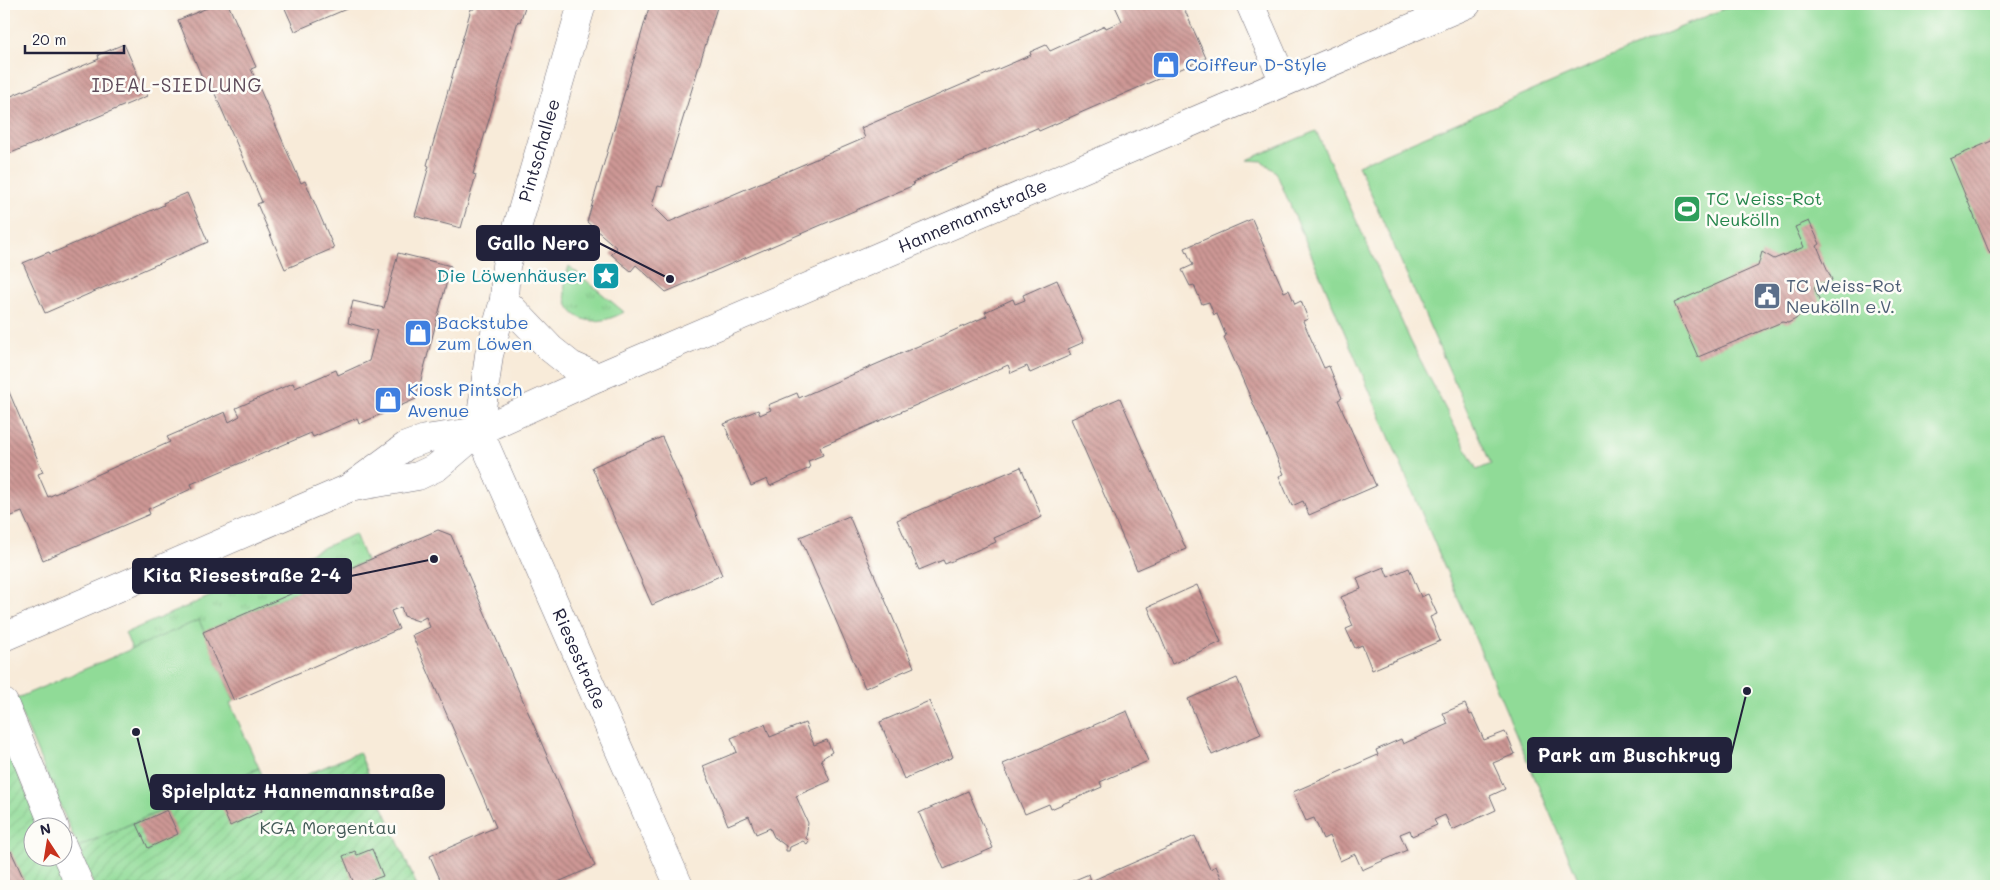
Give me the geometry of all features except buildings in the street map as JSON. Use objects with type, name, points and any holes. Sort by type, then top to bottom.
[{"type":"street","name":"Pintschallee","points":[[479,431],[488,355],[504,300],[506,266],[582,4]]},
{"type":"street","points":[[1250,4],[1284,82]]},
{"type":"street","name":"Hannemannstraße","points":[[4,637],[349,488],[423,474],[437,468],[479,431],[598,377],[1467,4]]},
{"type":"street","points":[[504,300],[551,349],[572,365],[598,377]]},
{"type":"street","name":"Riesestraße","points":[[479,431],[679,886]]},
{"type":"street","points":[[4,703],[51,818]]},
{"type":"street","points":[[72,868],[80,886]]},
{"type":"green space","points":[[1735,4],[1996,4],[1996,886],[1581,886],[1276,172],[1262,161],[1247,160],[1316,131],[1411,342],[1477,470],[1491,464],[1358,165]]},
{"type":"green space","points":[[569,266],[624,312],[596,321],[584,319],[575,314],[569,306],[565,295],[565,282]]},
{"type":"green space","points":[[355,534],[366,561],[204,632],[133,651],[125,633]]},
{"type":"green space","points":[[199,620],[234,701],[230,703],[259,768],[78,847],[72,833],[72,818],[65,818],[56,796],[58,795],[53,782],[50,782],[15,699]]},
{"type":"green space","points":[[4,741],[37,818],[22,818],[22,868],[58,868],[66,886],[4,886]]},
{"type":"green space","name":"KGA Morgentau","points":[[359,752],[417,886],[94,886],[78,847],[259,768],[269,791]]},
{"type":"place","name":"Coiffeur D-Style","points":[[1166,65]]},
{"type":"place","name":"TC Weiss-Rot Neukölln","points":[[1687,209]]},
{"type":"place","name":"Die Löwenhäuser","points":[[606,276]]},
{"type":"place","name":"Gallo Nero","points":[[670,279]]},
{"type":"place","name":"TC Weiss-Rot Neukölln e.V.","points":[[1767,296]]},
{"type":"place","name":"Backstube zum Löwen","points":[[418,333]]},
{"type":"place","name":"Kiosk Pintsch Avenue","points":[[388,400]]},
{"type":"place","name":"Kita Riesestraße 2-4","points":[[434,559]]},
{"type":"place","name":"Park am Buschkrug","points":[[1747,691]]},
{"type":"place","name":"Spielplatz Hannemannstraße","points":[[136,732]]},
{"type":"district","name":"IDEAL-SIEDLUNG","points":[[177,85]]}]
